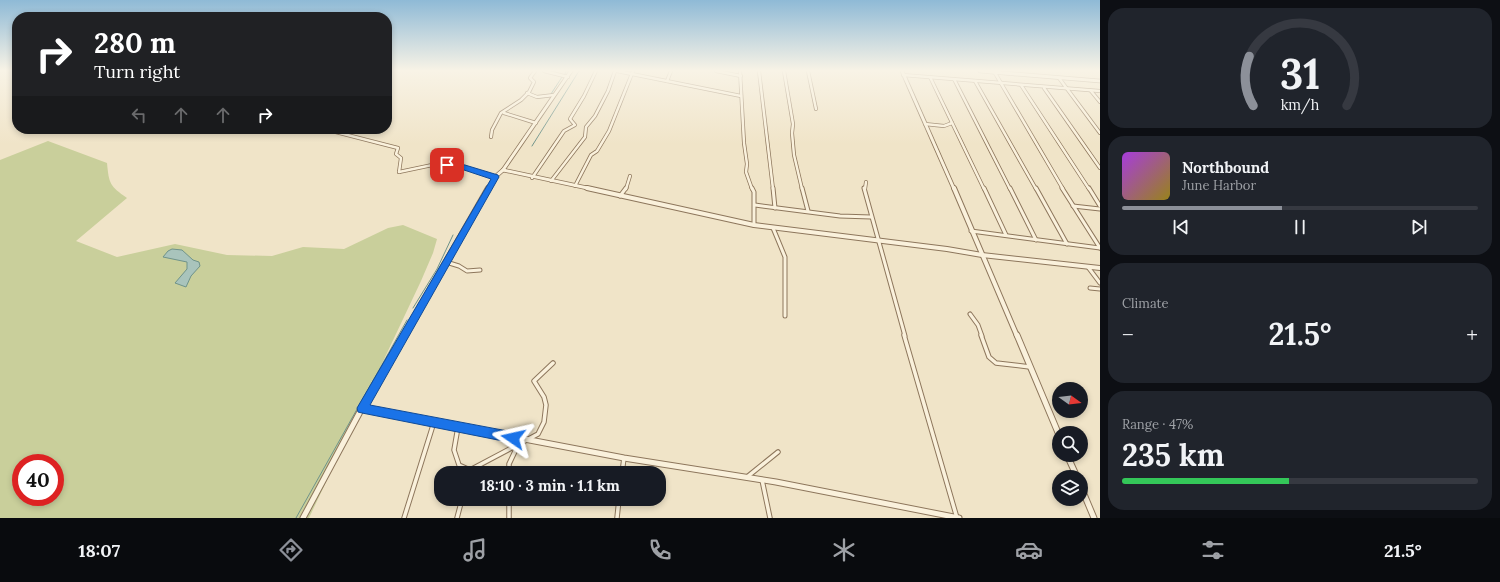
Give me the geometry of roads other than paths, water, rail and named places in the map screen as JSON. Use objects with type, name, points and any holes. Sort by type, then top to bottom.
[{"type":"street","points":[[490,137],[501,113],[520,103],[525,95]]},
{"type":"street","points":[[532,95],[537,97],[553,95]]},
{"type":"street","points":[[302,518],[362,408],[496,177],[503,170],[554,95]]},
{"type":"street","points":[[532,178],[564,131],[575,125],[570,119],[584,95]]},
{"type":"street","points":[[551,182],[585,137],[586,127],[592,121],[606,95]]},
{"type":"street","points":[[575,186],[591,155],[596,153],[602,146],[624,95]]},
{"type":"street","points":[[737,95],[741,96],[747,164],[746,172],[750,186],[754,192],[754,225]]},
{"type":"street","points":[[762,95],[775,208]]},
{"type":"street","points":[[788,95],[793,124],[791,132],[792,144],[808,211]]},
{"type":"street","points":[[813,95],[816,110]]},
{"type":"street","points":[[913,95],[1055,426]]},
{"type":"street","points":[[939,95],[1006,235]]},
{"type":"street","points":[[962,95],[1036,240]]},
{"type":"street","points":[[983,95],[1067,244]]},
{"type":"street","points":[[1007,95],[1100,248]]},
{"type":"street","points":[[1028,95],[1100,206]]},
{"type":"street","points":[[1049,95],[1100,168]]},
{"type":"street","points":[[1072,95],[1100,132]]},
{"type":"street","points":[[501,113],[513,114],[536,123]]},
{"type":"street","points":[[925,124],[944,126],[952,123]]},
{"type":"street","points":[[343,134],[398,148],[396,154],[401,158],[399,172],[437,164],[457,165],[496,177]]},
{"type":"street","points":[[503,170],[532,178],[754,225],[974,252],[982,255],[1100,268]]},
{"type":"street","points":[[620,196],[625,191],[630,176]]},
{"type":"street","points":[[362,408],[624,458],[762,480],[958,518],[871,217],[864,187],[866,182]]},
{"type":"street","points":[[755,205],[840,216],[871,217]]},
{"type":"street","points":[[1073,206],[1100,209]]},
{"type":"street","points":[[773,228],[785,257],[785,316]]},
{"type":"street","points":[[971,231],[1100,248]]},
{"type":"street","points":[[446,262],[458,266],[467,272],[480,270]]},
{"type":"street","points":[[1088,267],[1100,283]]},
{"type":"street","points":[[1090,288],[1100,289]]},
{"type":"street","points":[[970,314],[978,325],[989,357],[996,363],[1030,367]]},
{"type":"street","points":[[478,466],[528,440],[540,432],[545,414],[545,399],[534,381],[553,363]]},
{"type":"street","points":[[404,518],[434,422]]},
{"type":"street","points":[[458,427],[454,450],[461,466]]},
{"type":"street","points":[[509,466],[518,445]]},
{"type":"street","points":[[747,478],[778,452]]},
{"type":"street","points":[[623,466],[624,458]]},
{"type":"street","points":[[762,480],[770,518]]},
{"type":"street","points":[[1088,504],[1094,518]]},
{"type":"street","points":[[457,518],[460,506]]},
{"type":"street","points":[[509,506],[509,518]]},
{"type":"street","points":[[617,518],[618,506]]},
{"type":"water","points":[[172,249],[182,250],[193,260],[199,262],[200,266],[191,276],[186,287],[175,283],[187,269],[187,262],[163,257]]},
{"type":"waterway","points":[[532,146],[564,95]]},
{"type":"waterway","points":[[413,308],[437,269],[453,235]]},
{"type":"waterway","points":[[296,518],[407,320]]}]
